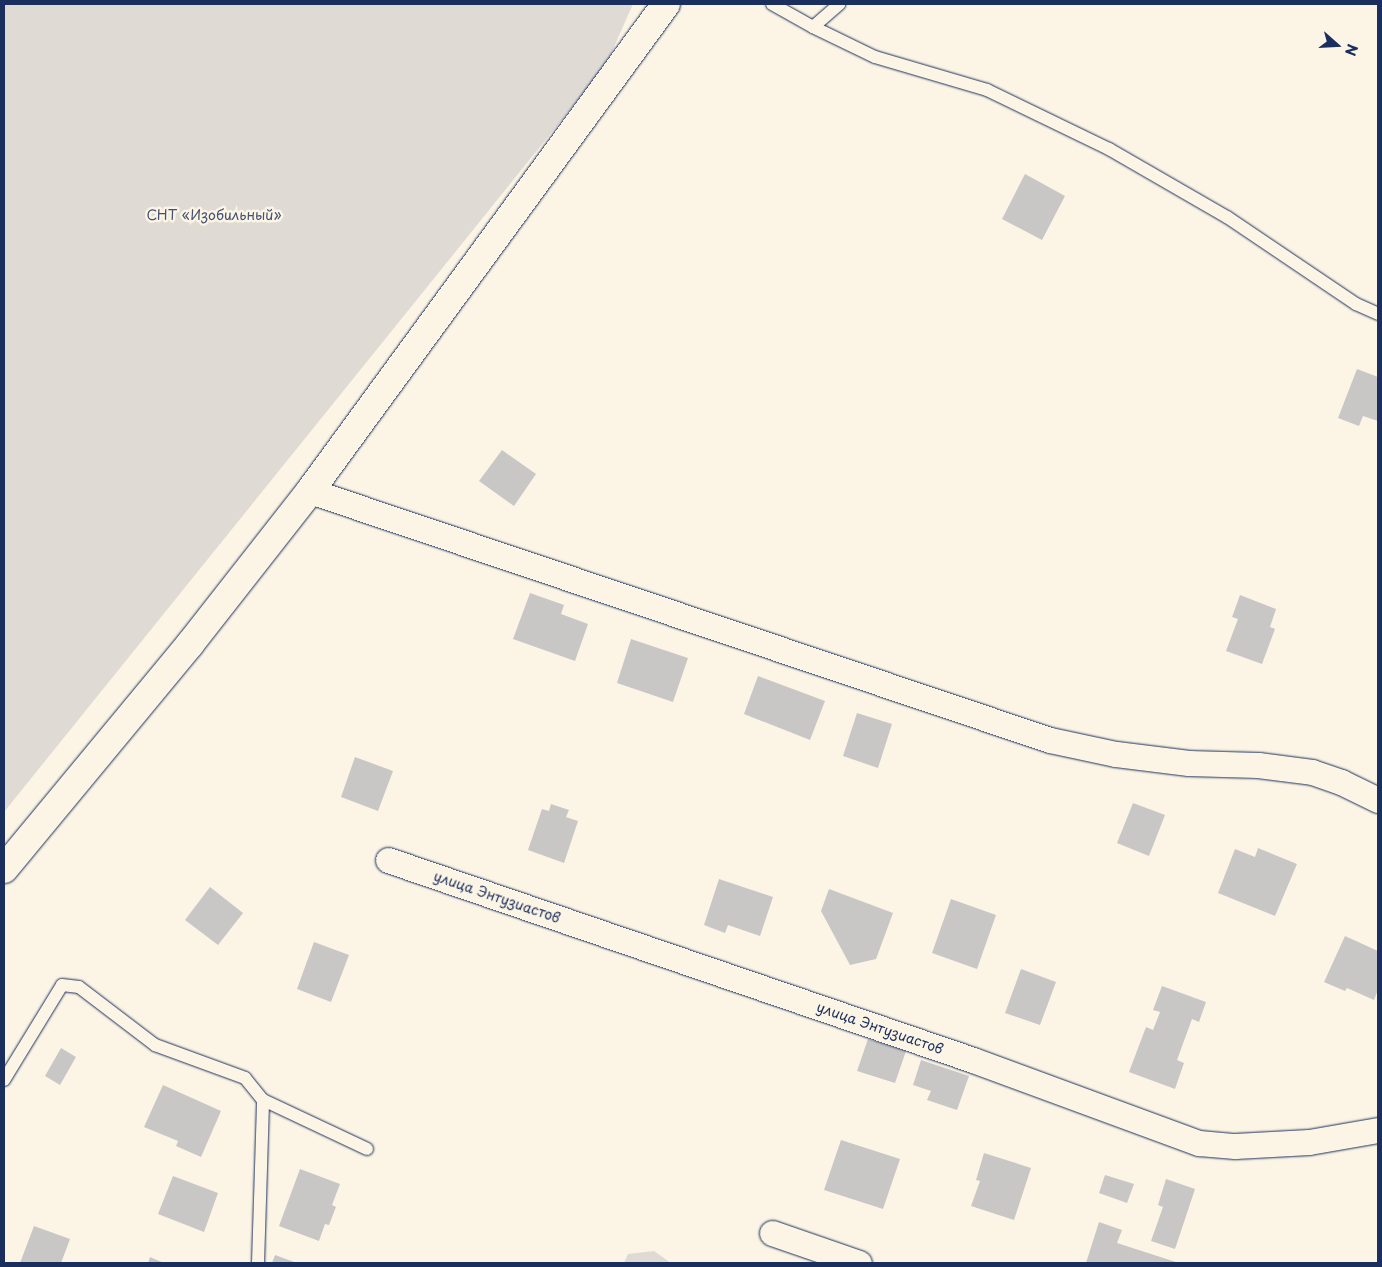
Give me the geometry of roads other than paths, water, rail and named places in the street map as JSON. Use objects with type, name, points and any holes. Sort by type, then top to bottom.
[{"type":"street","points":[[4,869],[190,644],[310,491],[666,4]]},
{"type":"street","points":[[310,491],[1050,740],[1116,754],[1188,763],[1258,765],[1312,772],[1341,782],[1378,800]]},
{"type":"street","name":"улица Энтузиастов","points":[[388,860],[973,1060],[1199,1143],[1235,1146],[1309,1142],[1378,1130]]},
{"type":"street","points":[[772,1233],[859,1263]]},
{"type":"lane","points":[[772,4],[813,27],[875,57],[987,90],[1109,149],[1227,217],[1356,304],[1378,314]]},
{"type":"lane","points":[[813,27],[839,4]]},
{"type":"lane","points":[[4,1080],[62,985],[78,987],[155,1044],[245,1078],[263,1100],[367,1149]]},
{"type":"lane","points":[[258,1263],[263,1100]]},
{"type":"park label","name":"СНТ «Изобильный»","points":[[214,215]]}]
